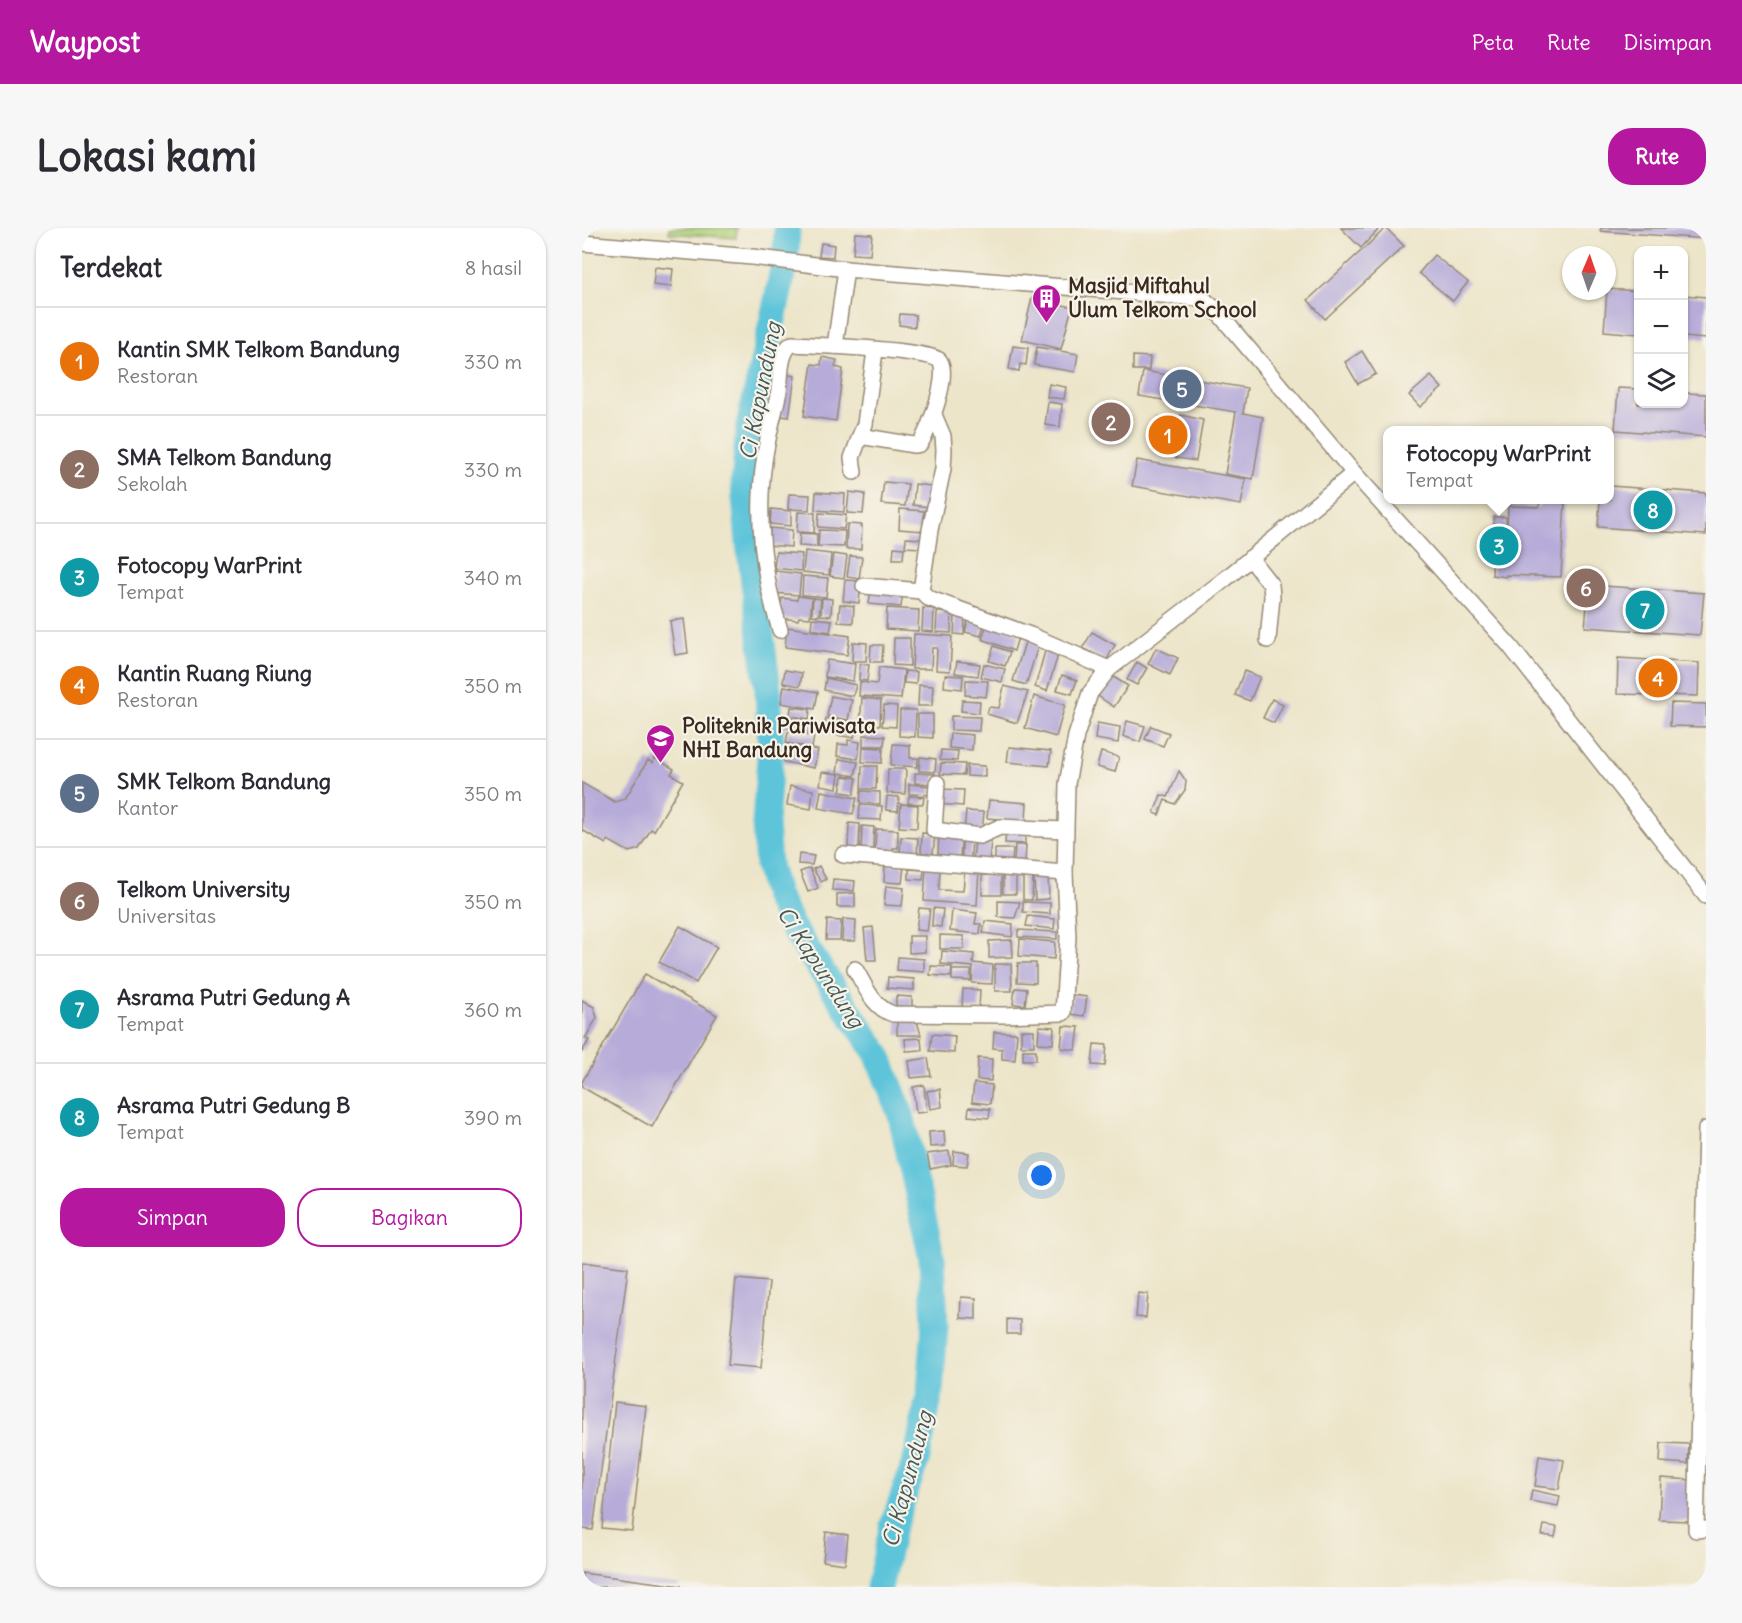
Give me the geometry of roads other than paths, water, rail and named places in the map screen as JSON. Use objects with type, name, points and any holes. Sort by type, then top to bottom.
[{"type":"street","points":[[582,243],[794,261],[846,270],[1074,286],[1198,298],[1206,301],[1354,473],[1510,646],[1706,896]]},
{"type":"street","points":[[835,346],[846,270]]},
{"type":"street","points":[[780,630],[765,563],[761,532],[761,489],[784,351],[792,344],[913,352],[938,359],[942,366],[939,397],[934,415],[920,444],[860,436]]},
{"type":"street","points":[[854,472],[852,458],[865,424],[875,351]]},
{"type":"street","points":[[921,591],[930,530],[943,469],[943,436],[934,415]]},
{"type":"street","points":[[855,969],[876,1004],[892,1014],[1005,1016],[1063,1013],[1068,937],[1065,873],[1067,784],[1076,736],[1090,693],[1109,669],[1224,580],[1354,473]]},
{"type":"street","points":[[1250,558],[1269,581],[1272,591],[1268,640]]},
{"type":"street","points":[[864,586],[921,591],[928,598],[1030,635],[1109,669]]},
{"type":"street","points":[[937,783],[934,830],[980,836],[1000,827],[1065,830]]},
{"type":"street","points":[[843,855],[1065,873]]},
{"type":"street","points":[[1706,1129],[1696,1530],[1706,1529]]},
{"type":"waterway","name":"Ci Kapundung","points":[[787,228],[786,251],[779,291],[749,427],[744,486],[768,690],[771,745],[765,824],[768,865],[776,895],[792,927],[877,1053],[901,1115],[932,1259],[935,1325],[930,1392],[917,1457],[893,1526],[879,1587]]},
{"type":"place","name":"Masjid Miftahul Úlum Telkom School","points":[[1047,324]]},
{"type":"place","name":"SMK Telkom Bandung","points":[[1182,389]]},
{"type":"place","name":"SMA Telkom Bandung","points":[[1111,422]]},
{"type":"place","name":"Kantin SMK Telkom Bandung","points":[[1168,435]]},
{"type":"place","name":"Asrama Putri Gedung B","points":[[1653,510]]},
{"type":"place","name":"Fotocopy WarPrint","points":[[1499,546]]},
{"type":"place","name":"Telkom University","points":[[1586,588]]},
{"type":"place","name":"Asrama Putri Gedung A","points":[[1645,610]]},
{"type":"place","name":"Kantin Ruang Riung","points":[[1658,678]]},
{"type":"place","name":"Politeknik Pariwisata NHI Bandung","points":[[661,764]]}]
